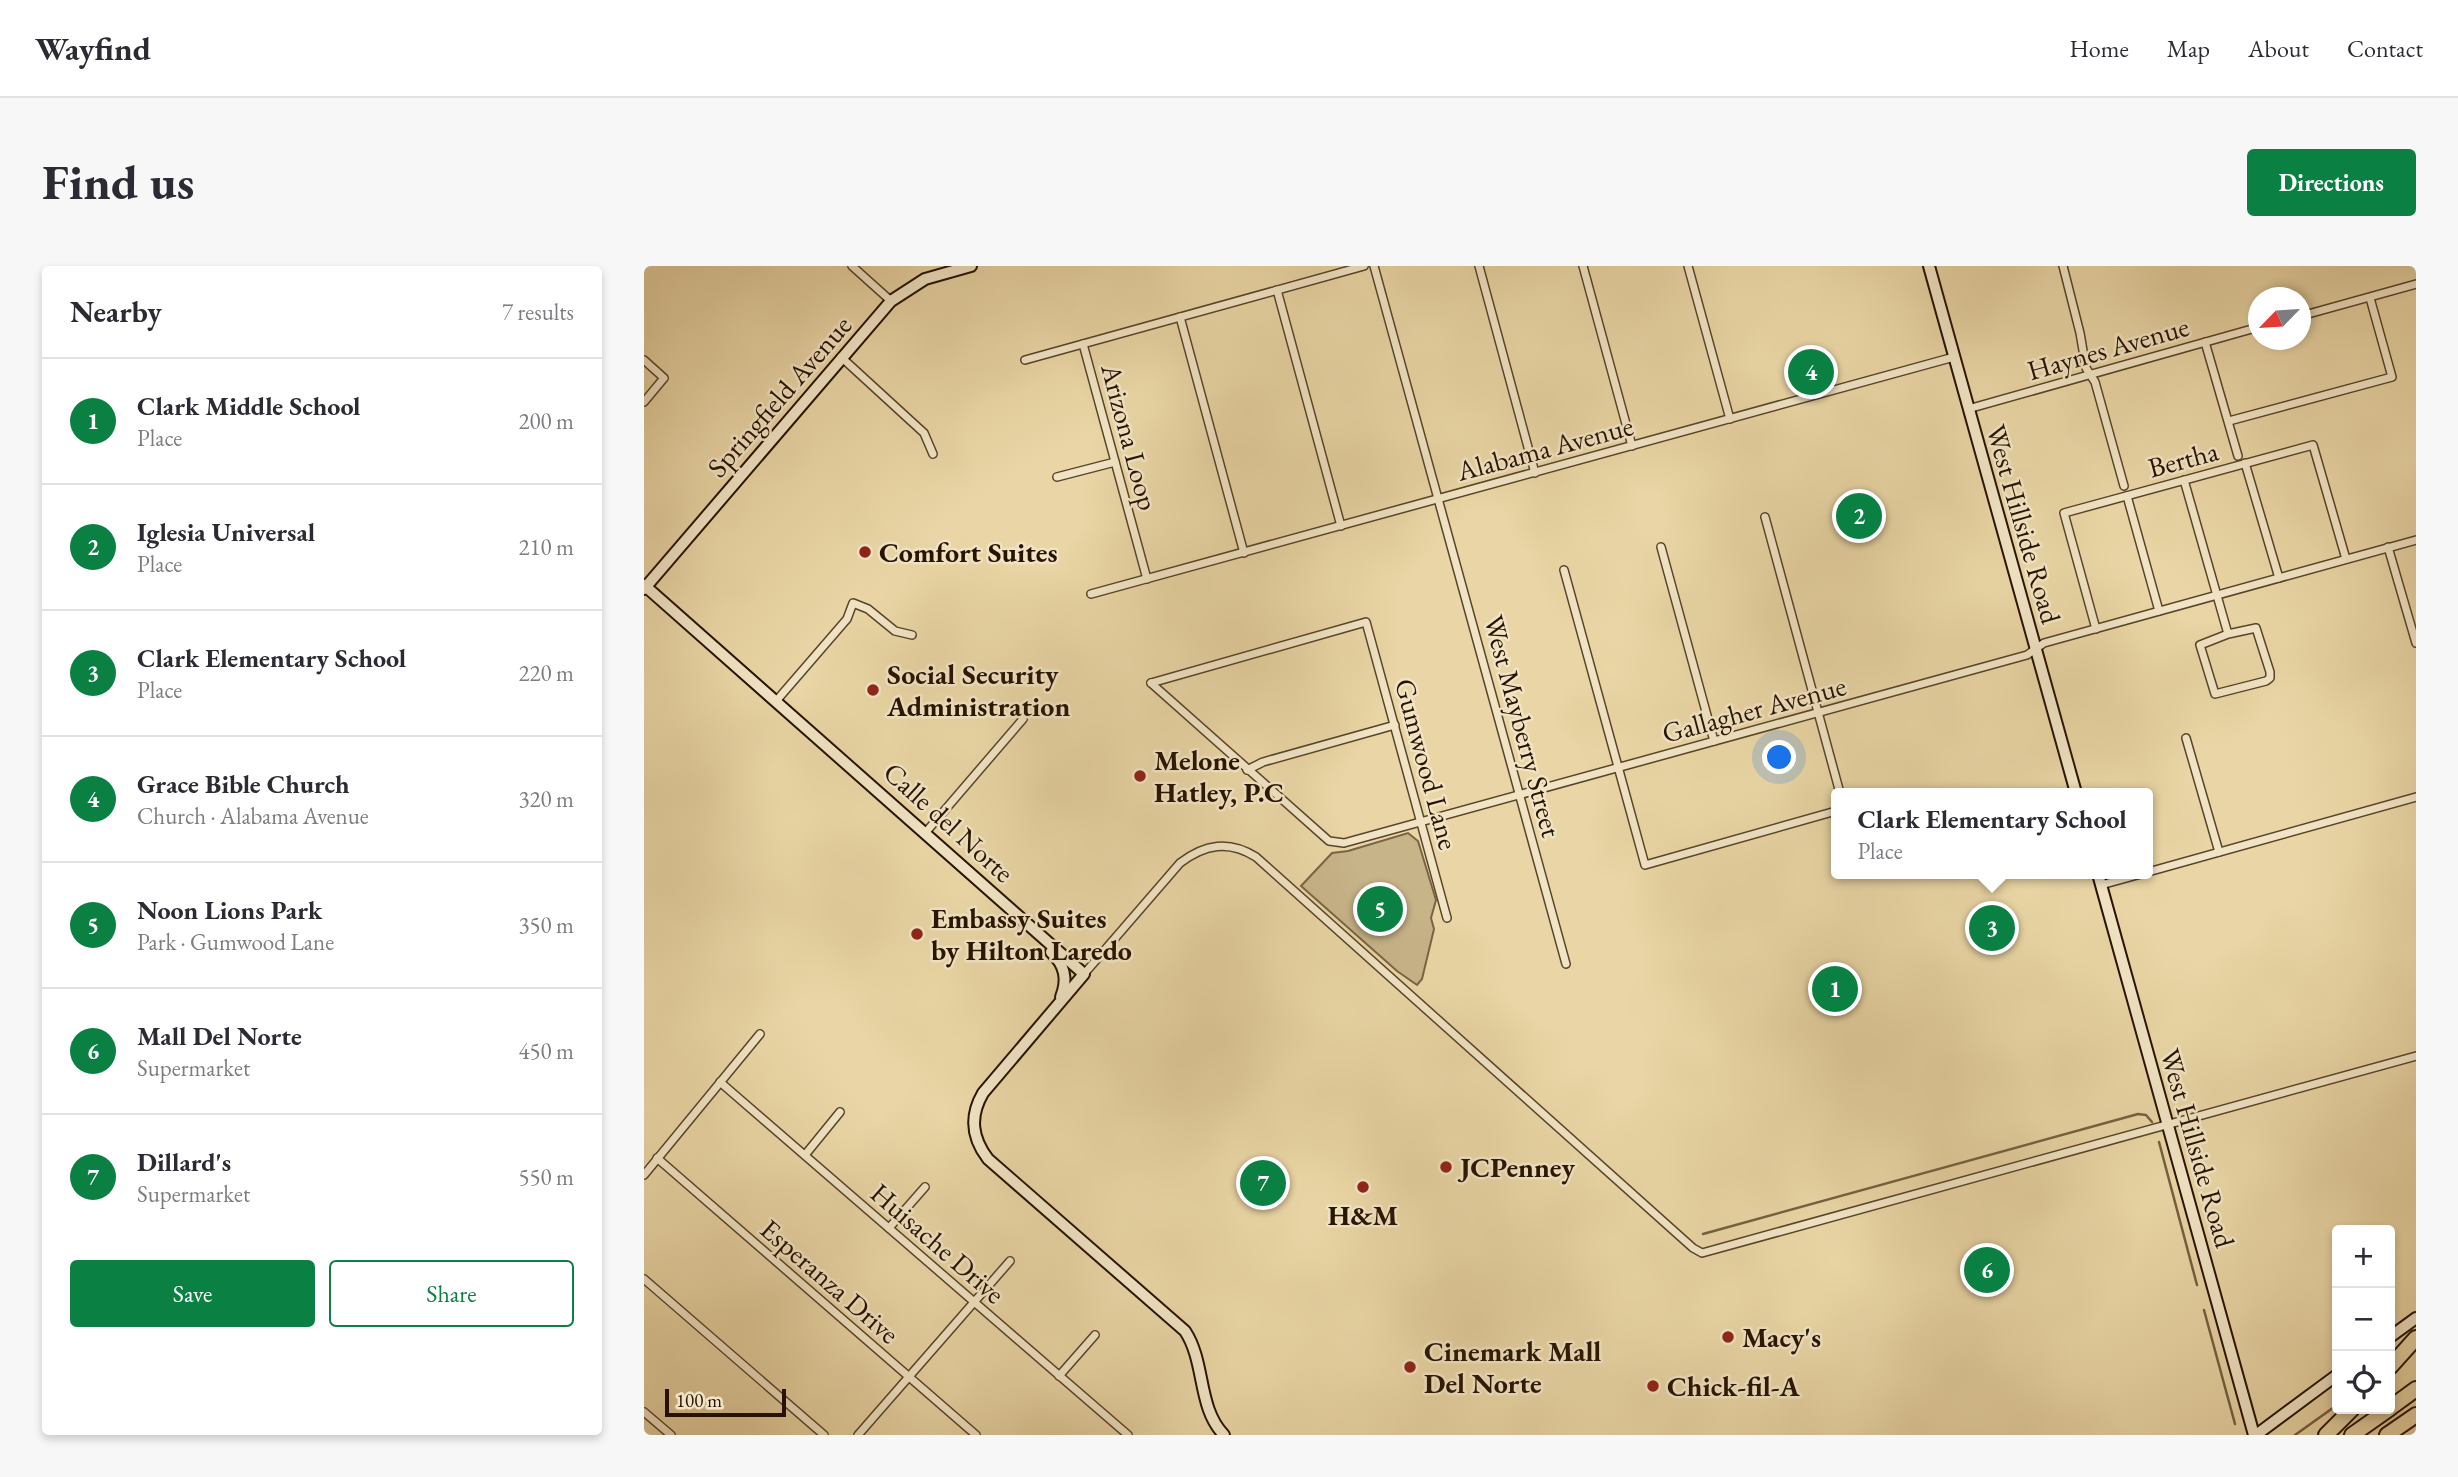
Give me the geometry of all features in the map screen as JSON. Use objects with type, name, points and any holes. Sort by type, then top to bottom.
[{"type":"highway","points":[[2395,1361],[2416,1338]]},
{"type":"highway","points":[[2395,1404],[2416,1389]]},
{"type":"highway","points":[[2326,1435],[2346,1414]]},
{"type":"highway","points":[[2352,1435],[2381,1414]]},
{"type":"highway","points":[[2388,1435],[2416,1415]]},
{"type":"street","points":[[852,266],[891,301]]},
{"type":"street","name":"Springfield Avenue","points":[[645,586],[891,301],[925,279],[971,266]]},
{"type":"street","name":"Arizona Loop","points":[[1147,579],[1083,344],[1364,266]]},
{"type":"street","name":"West Mayberry Street","points":[[1374,266],[1566,964]]},
{"type":"street","points":[[1479,266],[1535,473]]},
{"type":"street","points":[[1583,266],[1632,446]]},
{"type":"street","points":[[1688,266],[1730,419]]},
{"type":"street","name":"West Hillside Road","points":[[1929,266],[2075,788]]},
{"type":"street","points":[[2063,266],[2081,332],[2086,368],[2091,375],[2124,486]]},
{"type":"street","points":[[2311,313],[2416,284]]},
{"type":"street","points":[[1277,290],[1341,526]]},
{"type":"street","points":[[2229,421],[2392,377],[2370,298]]},
{"type":"street","points":[[1180,317],[1244,553]]},
{"type":"street","name":"Haynes Avenue","points":[[1968,409],[2248,330]]},
{"type":"street","points":[[2205,342],[2238,456]]},
{"type":"street","points":[[1025,359],[1083,344]]},
{"type":"street","points":[[841,357],[925,433],[933,454]]},
{"type":"street","name":"Alabama Avenue","points":[[1091,594],[1954,357]]},
{"type":"street","points":[[644,360],[664,378],[644,402]]},
{"type":"street","name":"Bertha","points":[[2096,629],[2064,513],[2313,445],[2346,559]]},
{"type":"street","points":[[1057,477],[1115,462]]},
{"type":"street","points":[[2245,463],[2278,578]]},
{"type":"street","points":[[2184,480],[2228,634]]},
{"type":"street","points":[[2127,496],[2159,611]]},
{"type":"street","points":[[1765,517],[1839,788]]},
{"type":"street","name":"Gallagher Avenue","points":[[1151,683],[1247,770],[1329,841],[1336,844],[2027,655],[2044,643],[2416,540]]},
{"type":"street","points":[[1661,547],[1714,741]]},
{"type":"street","points":[[2388,547],[2416,643]]},
{"type":"street","points":[[1564,570],[1646,864],[1831,812]]},
{"type":"street","name":"Calle del Norte","points":[[645,586],[1084,974]]},
{"type":"street","points":[[777,700],[847,619],[853,603],[868,609],[895,631],[912,635]]},
{"type":"street","name":"Gumwood Lane","points":[[1151,683],[1366,622],[1447,918]]},
{"type":"street","points":[[2256,628],[2270,678],[2217,694],[2212,689],[2200,645],[2228,634],[2256,628]]},
{"type":"street","points":[[926,832],[1023,719]]},
{"type":"street","points":[[1247,770],[1263,762],[1395,726]]},
{"type":"street","points":[[2186,738],[2219,852]]},
{"type":"street","points":[[2153,871],[2416,797]]},
{"type":"street","points":[[1224,1435],[1209,1412],[1194,1347],[1185,1331],[988,1159],[976,1140],[973,1120],[975,1108],[983,1093],[1058,1004],[1180,863],[1208,846],[1226,845],[1256,857],[1693,1248],[1702,1252],[2416,1056]]},
{"type":"street","name":"West Hillside Road","points":[[2100,879],[2255,1435]]},
{"type":"street","points":[[1032,928],[1039,941],[1057,958],[1063,969],[1066,985],[1058,1004]]},
{"type":"street","points":[[644,1175],[760,1034]]},
{"type":"street","name":"Huisache Drive","points":[[720,1082],[1128,1435]]},
{"type":"street","points":[[805,1155],[840,1112]]},
{"type":"street","name":"Esperanza Drive","points":[[657,1158],[976,1435]]},
{"type":"street","points":[[889,1228],[925,1187]]},
{"type":"street","points":[[858,1435],[1010,1261]]},
{"type":"street","points":[[644,1279],[824,1435]]},
{"type":"street","points":[[2395,1333],[2416,1318]]},
{"type":"street","points":[[1059,1376],[1095,1335]]},
{"type":"street","points":[[2255,1435],[2332,1380]]},
{"type":"street","points":[[644,1412],[671,1435]]},
{"type":"shaded area","points":[[1408,833],[1418,841],[1436,900],[1431,918],[1434,929],[1422,979],[1417,985],[1397,971],[1301,886],[1332,853],[1348,851]]},
{"type":"waterway","points":[[1703,1234],[2138,1114],[2146,1115],[2152,1122]]},
{"type":"waterway","points":[[2159,1142],[2197,1285]]},
{"type":"waterway","points":[[2204,1310],[2235,1424]]},
{"type":"waterway","points":[[2295,1435],[2332,1409]]},
{"type":"place","name":"Grace Bible Church","points":[[1811,372]]},
{"type":"place","name":"Iglesia Universal","points":[[1859,516]]},
{"type":"place","name":"Comfort Suites","points":[[865,552]]},
{"type":"place","name":"Social Security Administration","points":[[873,690]]},
{"type":"place","name":"Melone Hatley, P.C","points":[[1140,776]]},
{"type":"place","name":"Noon Lions Park","points":[[1380,909]]},
{"type":"place","name":"Clark Elementary School","points":[[1992,928]]},
{"type":"place","name":"Embassy Suites by Hilton Laredo","points":[[917,934]]},
{"type":"place","name":"Clark Middle School","points":[[1835,989]]},
{"type":"place","name":"JCPenney","points":[[1446,1167]]},
{"type":"place","name":"Dillard's","points":[[1263,1183]]},
{"type":"place","name":"H&M","points":[[1363,1187]]},
{"type":"place","name":"Mall Del Norte","points":[[1987,1270]]},
{"type":"place","name":"Macy's","points":[[1728,1337]]},
{"type":"place","name":"Cinemark Mall Del Norte","points":[[1410,1367]]},
{"type":"place","name":"Chick-fil-A","points":[[1653,1386]]}]
